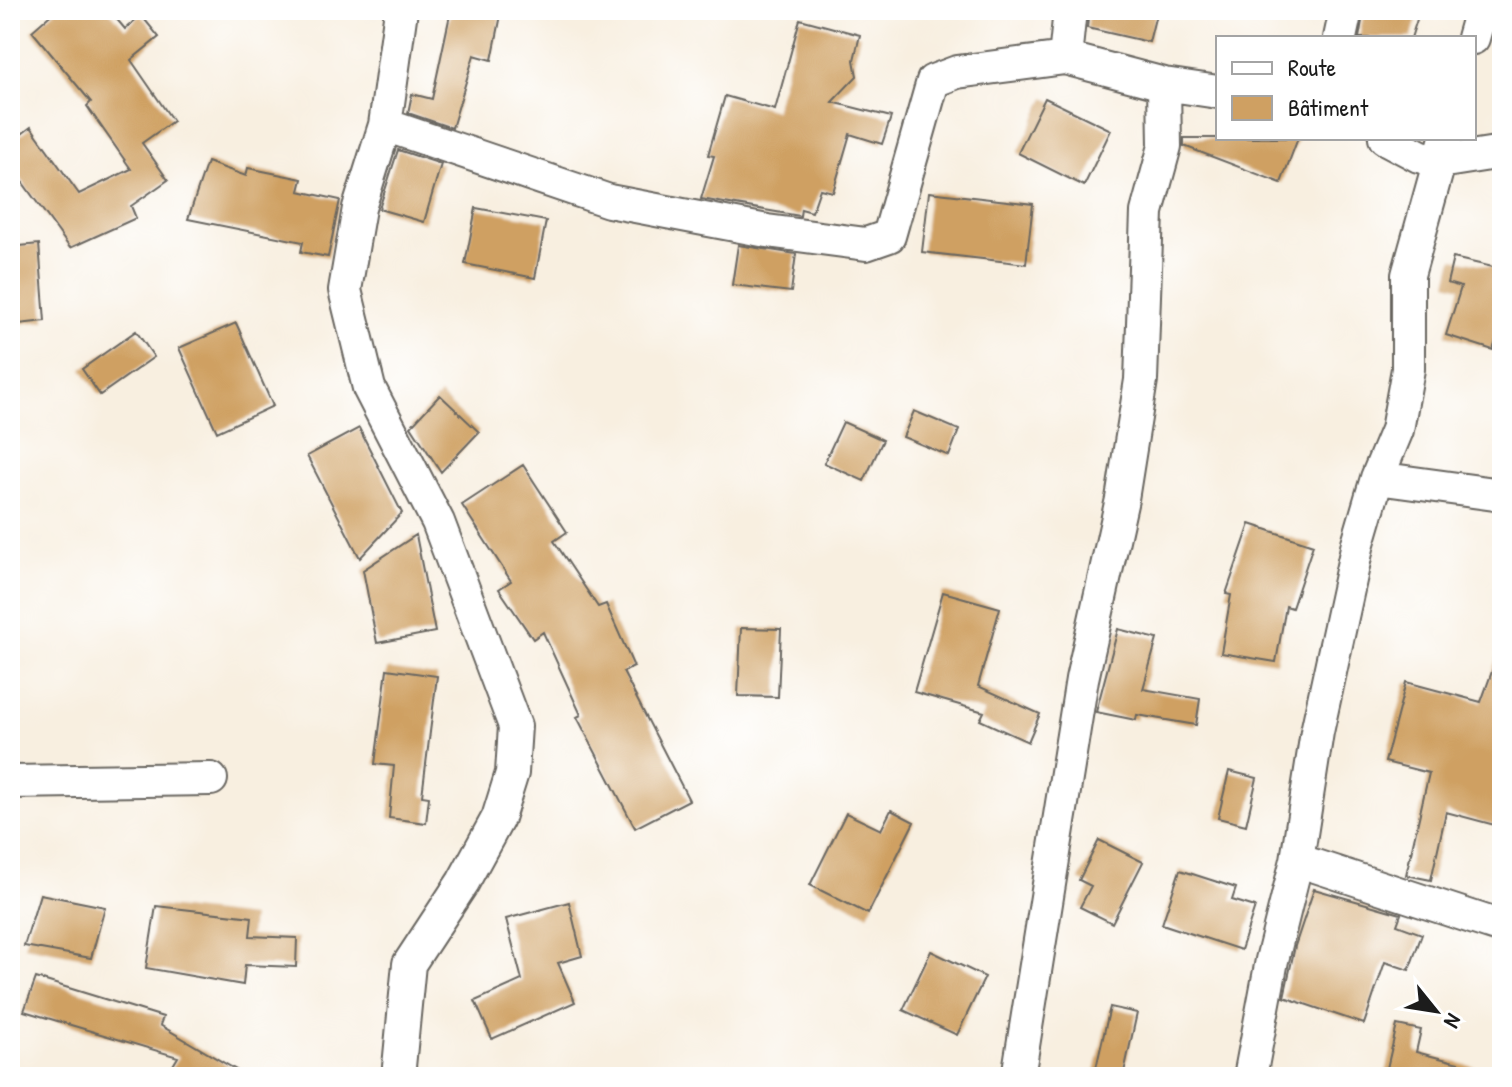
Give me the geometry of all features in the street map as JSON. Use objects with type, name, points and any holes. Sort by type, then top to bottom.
[{"type":"street","points":[[398,1077],[409,964],[463,882],[498,818],[512,773],[515,726],[438,522],[369,388],[345,290],[359,208],[385,125],[401,10]]},
{"type":"street","points":[[1065,58],[1070,10]]},
{"type":"street","points":[[1340,36],[1346,10]]},
{"type":"street","points":[[1474,36],[1481,10]]},
{"type":"street","points":[[385,125],[609,201],[767,231],[866,244],[889,236],[933,81],[957,72],[1065,58],[1164,84],[1216,92]]},
{"type":"street","points":[[1018,1077],[1082,679],[1122,499],[1141,380],[1147,212],[1165,146],[1164,84]]},
{"type":"street","points":[[1389,140],[1419,156],[1442,150],[1502,152]]},
{"type":"street","points":[[1250,1077],[1272,960],[1297,860],[1317,732],[1358,543],[1400,415],[1408,369],[1408,275],[1442,150]]},
{"type":"street","points":[[1377,478],[1502,495]]},
{"type":"street","points":[[10,782],[211,779]]},
{"type":"street","points":[[1297,860],[1502,927]]},
{"type":"building","points":[[56,10],[109,10],[125,29],[141,15],[159,37],[131,60],[173,121],[142,143],[168,180],[131,206],[136,218],[70,248],[10,165],[10,143],[31,127],[79,194],[131,169],[87,106],[91,102],[32,31]]},
{"type":"building","points":[[451,10],[502,10],[492,60],[474,55],[452,128],[408,113],[412,94],[432,99]]},
{"type":"building","points":[[1089,10],[1157,10],[1149,42],[1087,28]]},
{"type":"building","points":[[1364,10],[1420,10],[1412,36],[1359,36]]},
{"type":"building","points":[[800,19],[860,35],[854,60],[857,76],[832,102],[891,117],[882,144],[850,134],[833,192],[820,189],[812,212],[801,209],[800,216],[701,199],[714,156],[708,155],[725,96],[775,110]]},
{"type":"building","points":[[1045,98],[1111,130],[1084,186],[1018,153]]},
{"type":"building","points":[[1184,138],[1297,140],[1281,183],[1184,146]]},
{"type":"building","points":[[398,150],[441,164],[424,222],[379,209]]},
{"type":"building","points":[[207,162],[246,176],[248,168],[302,179],[299,191],[340,200],[328,257],[301,252],[303,242],[188,219]]},
{"type":"building","points":[[929,192],[1033,204],[1026,264],[922,252]]},
{"type":"building","points":[[476,208],[546,221],[535,278],[465,264]]},
{"type":"building","points":[[39,244],[45,321],[10,325],[10,247]]},
{"type":"building","points":[[738,245],[796,254],[791,292],[732,285]]},
{"type":"building","points":[[1453,258],[1502,269],[1502,323],[1493,350],[1446,335],[1461,287],[1447,283]]},
{"type":"building","points":[[236,323],[273,406],[217,432],[179,348]]},
{"type":"building","points":[[136,331],[154,357],[100,395],[82,369]]},
{"type":"building","points":[[440,395],[479,432],[441,472],[411,426]]},
{"type":"building","points":[[914,411],[959,430],[949,456],[903,437]]},
{"type":"building","points":[[843,422],[883,440],[864,481],[824,463]]},
{"type":"building","points":[[359,428],[402,513],[360,558],[307,456]]},
{"type":"building","points":[[523,465],[567,532],[554,541],[598,607],[606,604],[634,667],[623,672],[689,800],[635,828],[577,717],[581,715],[543,632],[533,639],[499,589],[511,581],[462,505]]},
{"type":"building","points":[[1250,524],[1313,545],[1292,608],[1286,606],[1276,662],[1221,653],[1231,595],[1226,594]]},
{"type":"building","points":[[416,535],[435,632],[377,643],[363,570]]},
{"type":"building","points":[[943,592],[1000,608],[978,686],[1040,714],[1028,742],[980,720],[984,712],[914,692]]},
{"type":"building","points":[[741,628],[781,629],[778,697],[738,696]]},
{"type":"building","points":[[1118,629],[1157,639],[1143,689],[1200,699],[1196,725],[1137,715],[1136,720],[1096,712]]},
{"type":"building","points":[[1499,652],[1502,652],[1502,827],[1446,812],[1431,880],[1406,875],[1429,773],[1385,762],[1406,682],[1481,702]]},
{"type":"building","points":[[387,669],[437,676],[422,796],[429,797],[426,823],[389,818],[394,766],[375,764]]},
{"type":"building","points":[[1229,771],[1257,778],[1246,825],[1218,818]]},
{"type":"building","points":[[891,810],[914,822],[868,914],[810,885],[846,813],[881,830]]},
{"type":"building","points":[[1099,840],[1143,862],[1112,923],[1080,907],[1091,886],[1079,880]]},
{"type":"building","points":[[1180,870],[1236,888],[1232,900],[1255,907],[1241,950],[1162,924]]},
{"type":"building","points":[[1314,889],[1401,914],[1397,925],[1422,934],[1409,970],[1385,962],[1364,1024],[1284,997],[1295,946]]},
{"type":"building","points":[[40,894],[105,907],[91,958],[24,946]]},
{"type":"building","points":[[569,902],[582,956],[558,963],[575,1002],[492,1039],[475,1001],[522,980],[506,919]]},
{"type":"building","points":[[156,906],[252,917],[250,936],[297,938],[296,967],[245,965],[243,985],[146,968]]},
{"type":"building","points":[[931,951],[985,977],[957,1035],[903,1010]]},
{"type":"building","points":[[36,978],[163,1017],[160,1025],[248,1077],[166,1077],[178,1057],[24,1011]]},
{"type":"building","points":[[1110,1007],[1137,1013],[1123,1077],[1094,1077]]},
{"type":"building","points":[[1397,1025],[1421,1030],[1416,1052],[1478,1068],[1477,1077],[1385,1077]]}]
